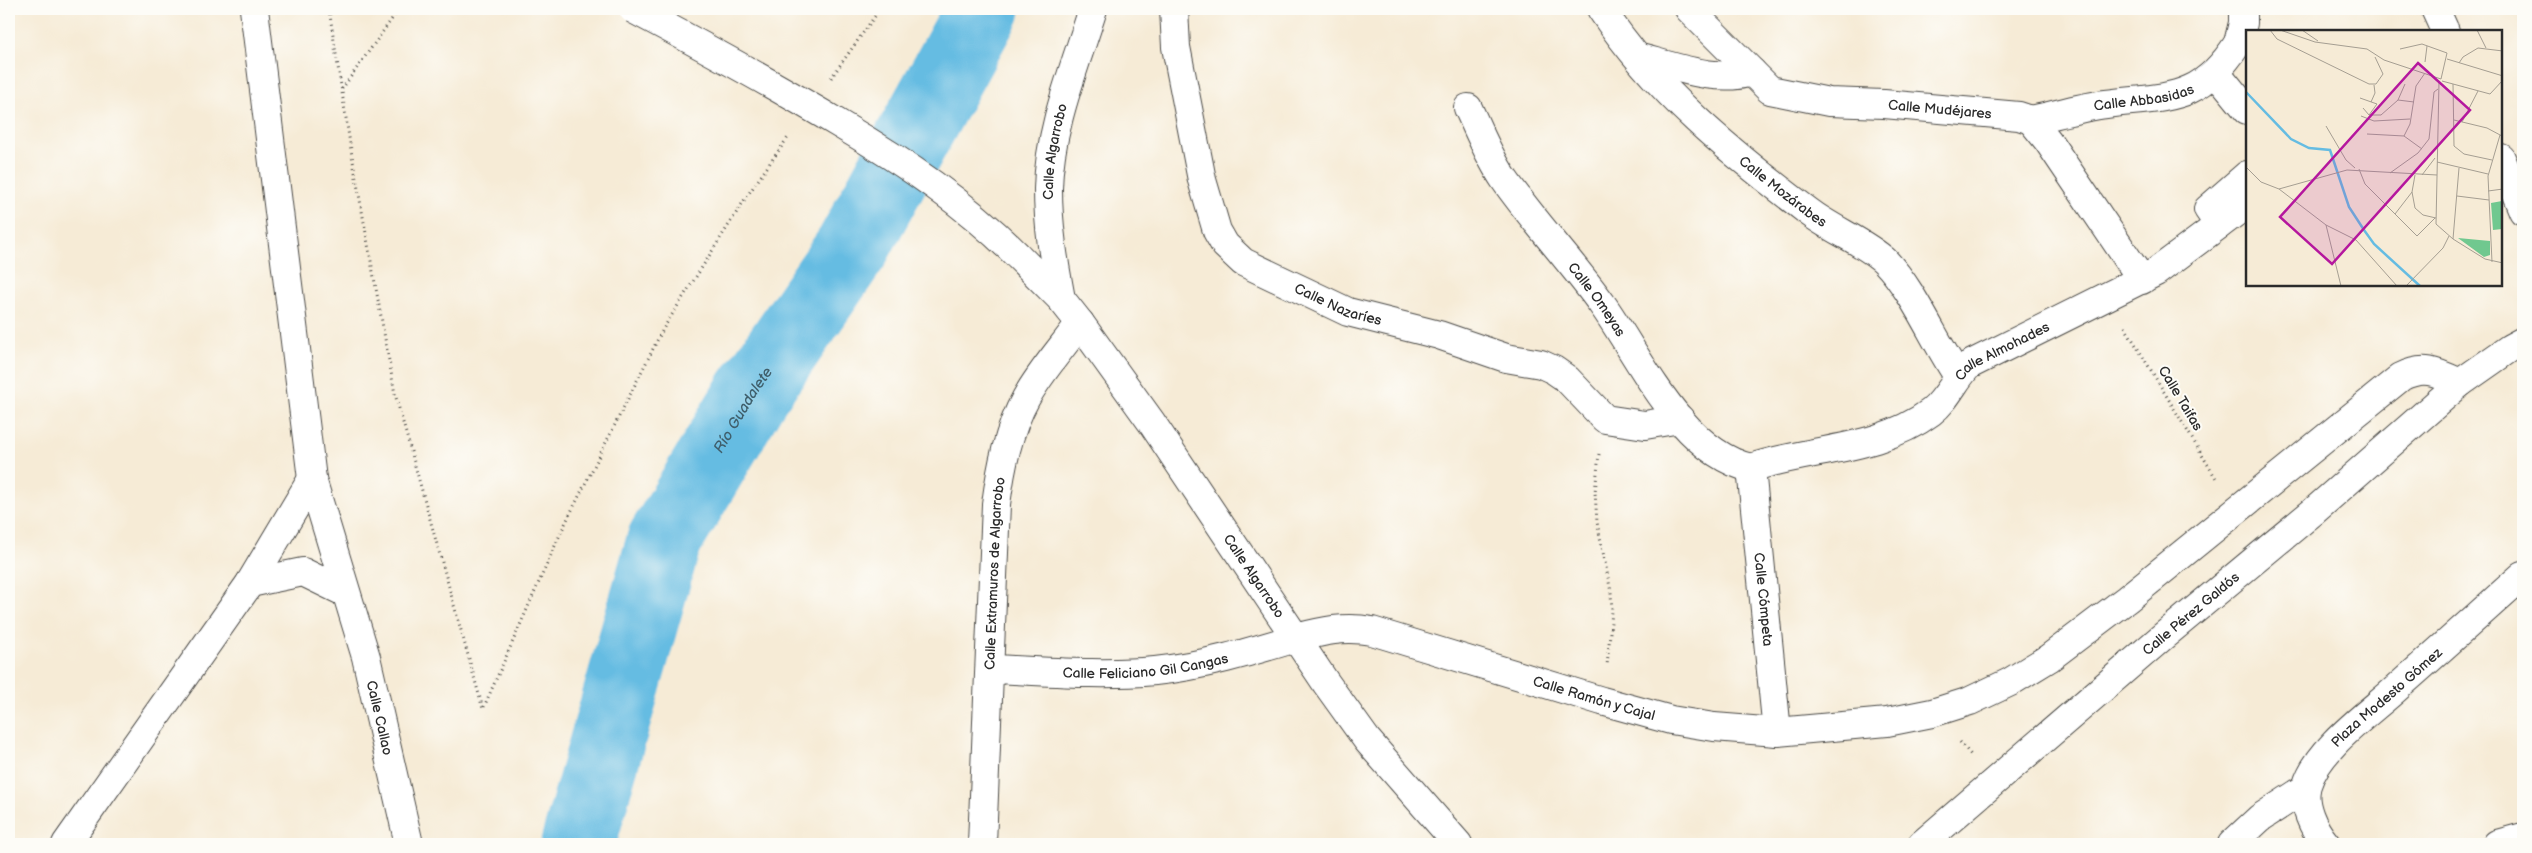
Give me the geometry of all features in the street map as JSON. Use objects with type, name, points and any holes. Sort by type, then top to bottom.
[{"type":"street","name":"Calle Callao","points":[[254,9],[312,479],[366,657],[409,844]]},
{"type":"street","name":"Calle Algarrobo","points":[[633,9],[765,80],[878,147],[939,188],[985,224],[1061,299],[1152,423],[1296,638],[1367,740],[1458,844]]},
{"type":"street","name":"Calle Algarrobo","points":[[1061,299],[1049,227],[1048,188],[1051,157],[1056,129],[1093,9]]},
{"type":"street","name":"Calle Nazaríes","points":[[1174,9],[1176,47],[1202,180],[1217,231],[1234,255],[1243,262],[1348,312],[1439,335],[1506,358],[1541,364],[1567,379],[1605,419]]},
{"type":"street","name":"Calle Mozárabes","points":[[1601,9],[1664,90],[1703,127],[1809,212],[1874,252],[1884,261],[1903,285],[1958,376]]},
{"type":"street","name":"Calle Mudéjares","points":[[1689,9],[1770,90],[1828,102],[1884,104],[1995,113],[2019,116],[2031,120]]},
{"type":"street","name":"Calle Abbasidas","points":[[2031,120],[2098,105],[2163,99],[2180,94],[2202,83],[2216,72],[2238,43],[2243,23],[2243,9]]},
{"type":"street","points":[[2435,9],[2445,30]]},
{"type":"street","points":[[1639,58],[1721,76],[1738,76],[1752,72]]},
{"type":"street","points":[[2216,72],[2246,109]]},
{"type":"street","name":"Calle Omeyas","points":[[1468,108],[1503,177],[1603,305],[1645,373],[1680,419],[1726,460],[1751,468]]},
{"type":"street","points":[[2031,120],[2048,141],[2142,280]]},
{"type":"street","points":[[2502,160],[2523,211]]},
{"type":"street","points":[[2219,224],[2208,209],[2246,176]]},
{"type":"street","name":"Calle Almohades","points":[[1751,468],[1787,457],[1872,440],[1901,430],[1932,411],[1949,392],[1958,376],[1970,365],[2142,280],[2246,205]]},
{"type":"street","name":"Calle Extramuros de Algarrobo","points":[[982,844],[991,669],[996,504],[1000,470],[1008,443],[1026,399],[1080,324]]},
{"type":"street","name":"Calle Pérez Galdós","points":[[1922,844],[2156,643],[2314,511],[2460,383],[2523,341]]},
{"type":"street","points":[[2236,510],[2401,377],[2415,370],[2431,371],[2460,383]]},
{"type":"street","points":[[1605,419],[1627,424],[1645,425],[1680,419]]},
{"type":"street","name":"Calle Cómpeta","points":[[1751,468],[1777,732]]},
{"type":"street","points":[[66,844],[250,583],[312,479]]},
{"type":"street","name":"Calle Ramón y Cajal","points":[[1296,638],[1328,629],[1350,627],[1372,630],[1602,701],[1671,720],[1714,727],[1777,732],[1898,720],[1970,701],[2010,682],[2050,658],[2236,510]]},
{"type":"street","points":[[250,583],[303,572],[346,593]]},
{"type":"street","name":"Plaza Modesto Gómez","points":[[2306,788],[2312,772],[2341,739],[2523,575]]},
{"type":"street","name":"Calle Feliciano Gil Cangas","points":[[991,669],[1093,674],[1156,670],[1254,651],[1296,638]]},
{"type":"street","points":[[2232,844],[2260,818],[2306,788]]},
{"type":"street","points":[[2306,788],[2306,805],[2313,823],[2326,844]]},
{"type":"street","points":[[2497,844],[2523,837]]},
{"type":"path","points":[[329,9],[351,150],[395,394],[483,709],[562,530],[663,329],[746,196],[793,131]]},
{"type":"path","points":[[342,90],[399,9]]},
{"type":"path","points":[[828,82],[880,9]]},
{"type":"path","name":"Calle Taifas","points":[[2106,297],[2236,510]]},
{"type":"path","points":[[1602,701],[1611,635],[1612,611],[1611,592],[1597,522],[1595,492],[1605,419]]},
{"type":"waterway","name":"Río Guadalete","points":[[578,844],[664,541],[752,393],[852,248],[983,9]]}]
